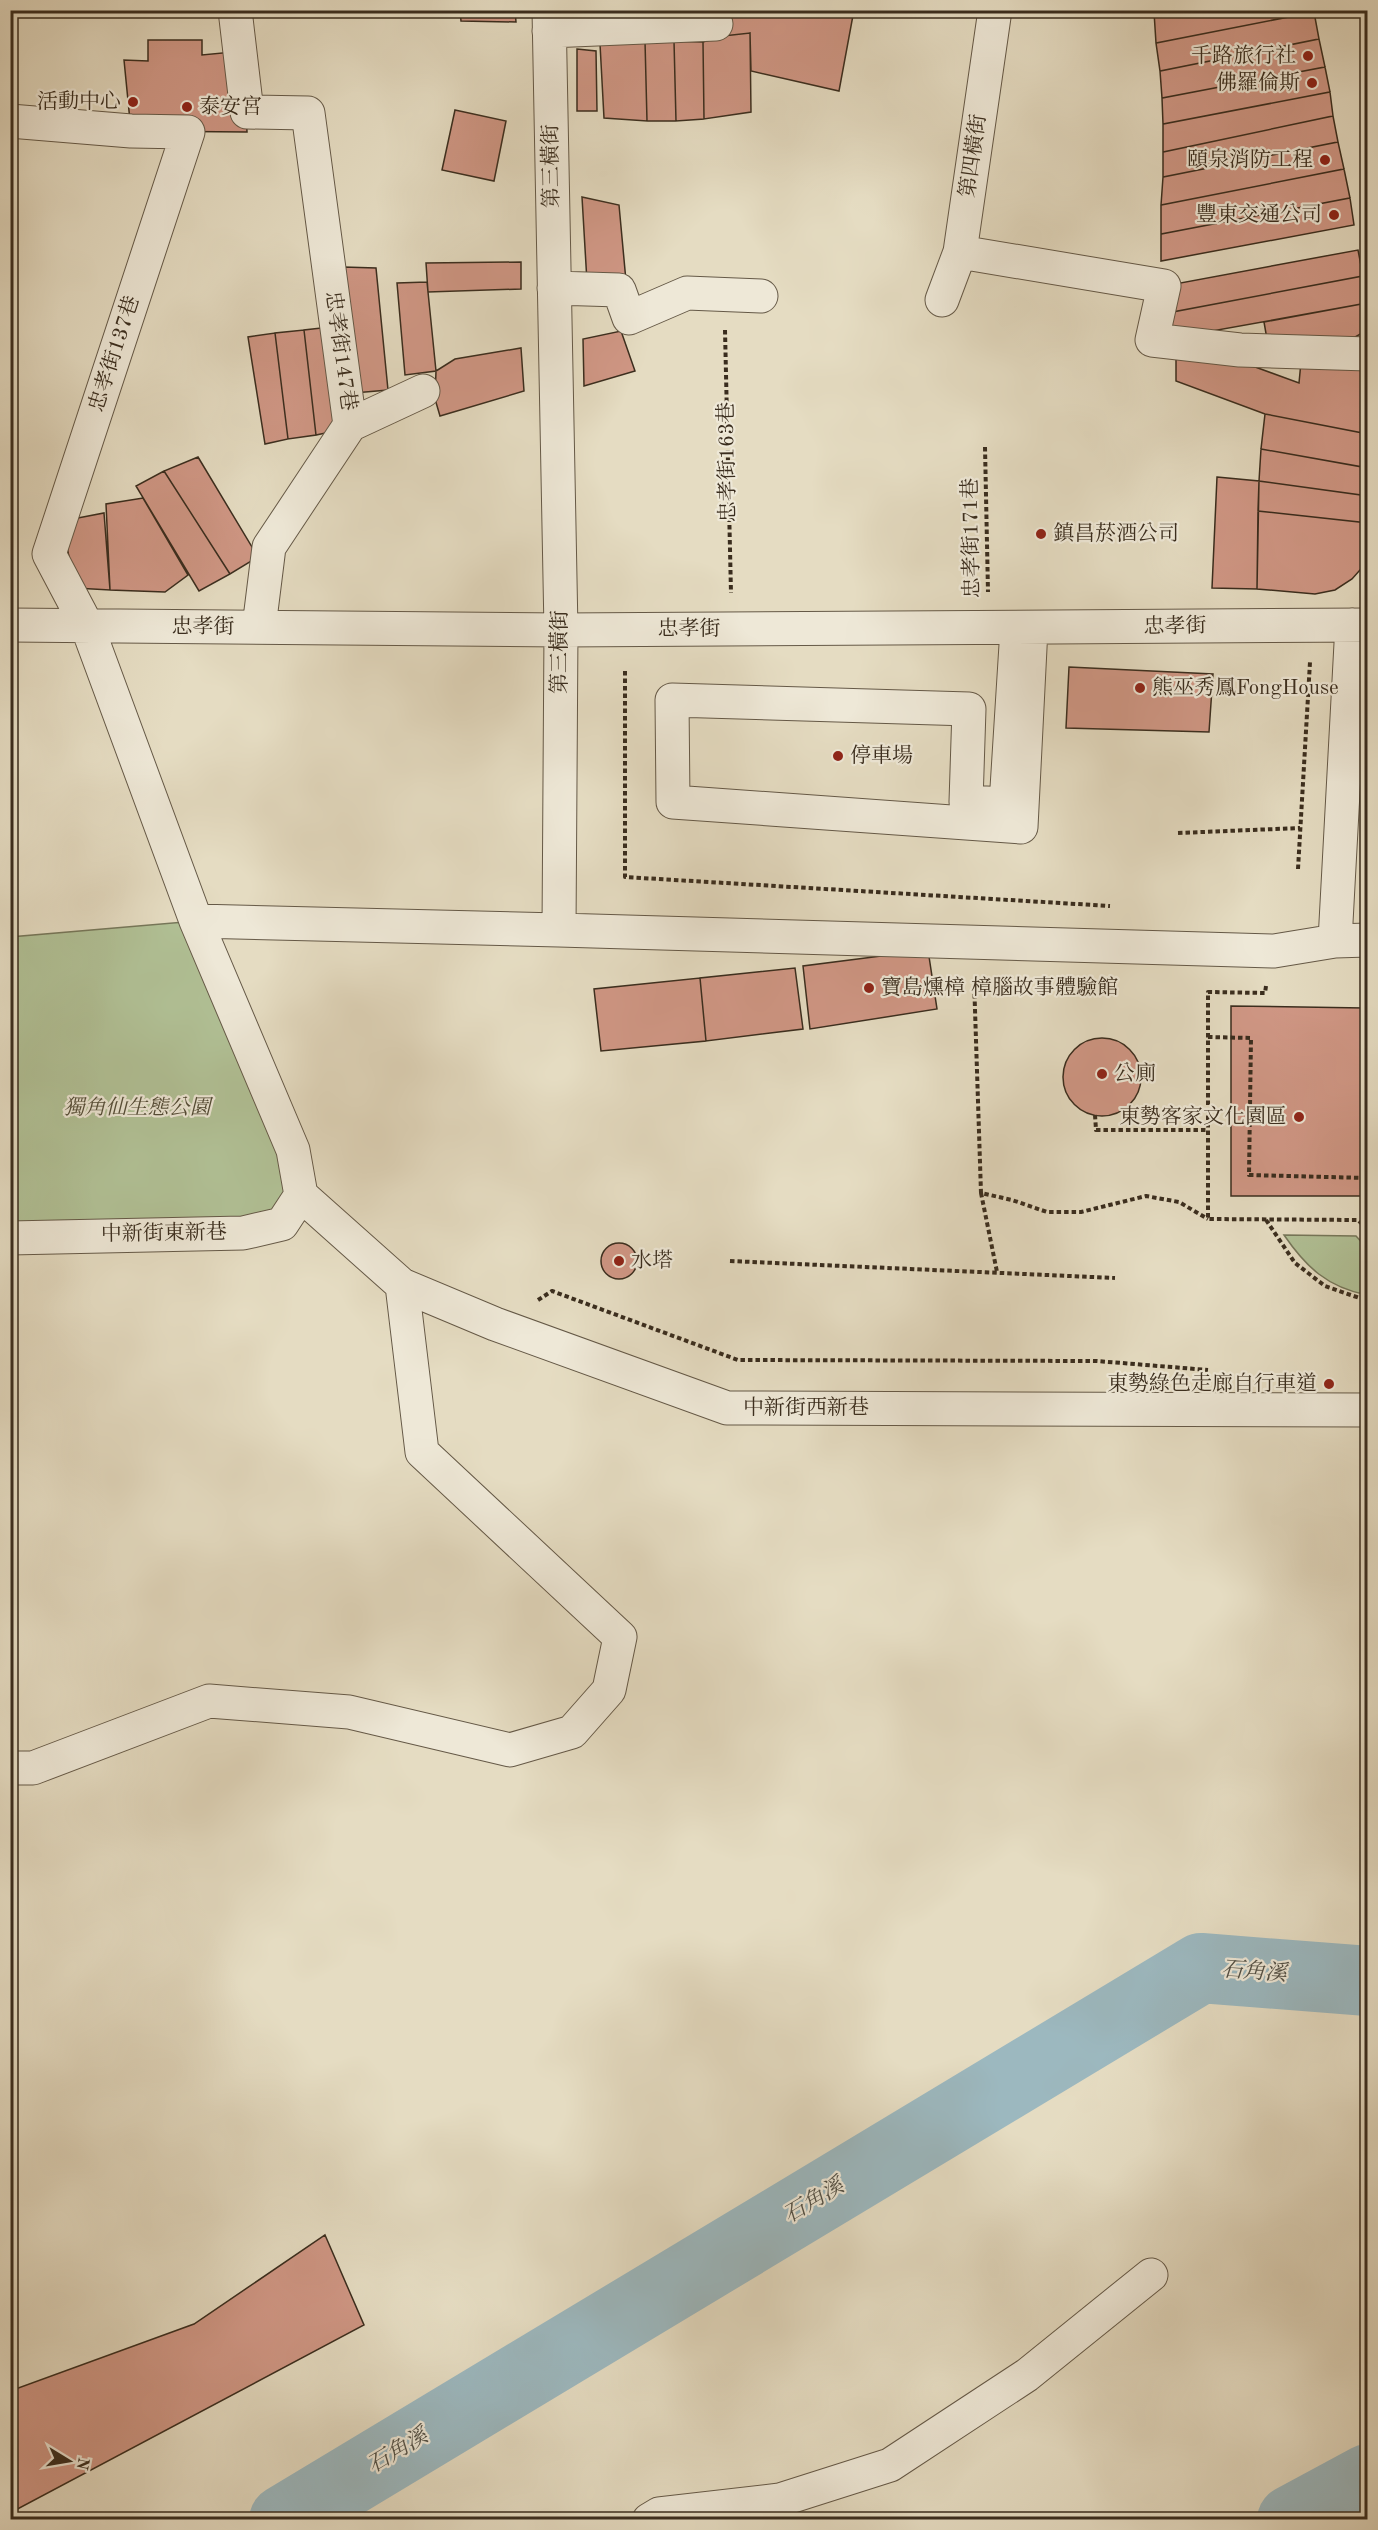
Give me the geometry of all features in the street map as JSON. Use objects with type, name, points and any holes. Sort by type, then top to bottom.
[{"type":"street","name":"忠孝街147巷","points":[[235,10],[247,112],[308,113],[350,425],[269,547],[259,627]]},
{"type":"street","name":"第四橫街","points":[[942,300],[960,252],[995,10]]},
{"type":"street","points":[[549,20],[716,24]]},
{"type":"street","name":"第三橫街","points":[[549,20],[561,630],[559,930]]},
{"type":"street","name":"忠孝街137巷","points":[[10,121],[131,131],[188,132],[49,554],[87,626]]},
{"type":"street","points":[[960,252],[1164,286],[1152,340],[1240,350],[1368,354]]},
{"type":"street","points":[[554,288],[619,290],[629,318],[687,293],[761,296]]},
{"type":"street","points":[[350,425],[423,391]]},
{"type":"street","points":[[1335,941],[1360,625]]},
{"type":"street","name":"忠孝街","points":[[10,626],[561,630],[1012,629],[1360,625]]},
{"type":"street","points":[[87,626],[196,921],[293,1150],[301,1195]]},
{"type":"street","points":[[1012,629],[1021,827],[672,802],[672,700],[969,709],[966,802],[1006,804],[1012,629]]},
{"type":"street","points":[[196,921],[1274,951],[1335,941],[1368,940]]},
{"type":"street","name":"中新街東新巷","points":[[10,1238],[243,1233],[282,1224],[301,1195]]},
{"type":"street","name":"中新街西新巷","points":[[301,1195],[402,1285],[495,1324],[727,1408],[1368,1410]]},
{"type":"street","points":[[10,1768],[33,1768],[208,1701],[349,1712],[510,1750],[572,1732],[609,1690],[620,1637],[422,1452],[402,1285]]},
{"type":"street","points":[[649,2520],[660,2514],[780,2500],[890,2465],[1028,2375],[1151,2275]]},
{"type":"path","name":"忠孝街163巷","points":[[723,294],[732,629]]},
{"type":"path","name":"忠孝街171巷","points":[[985,447],[1012,629]]},
{"type":"path","points":[[1298,869],[1312,625]]},
{"type":"path","points":[[625,671],[625,877],[1120,907]]},
{"type":"path","points":[[1178,833],[1300,828]]},
{"type":"path","points":[[972,942],[981,1193],[997,1272]]},
{"type":"path","points":[[1208,1219],[1208,992],[1265,993],[1274,951]]},
{"type":"path","points":[[1208,1037],[1251,1038],[1249,1175],[1368,1178]]},
{"type":"path","points":[[1095,1115],[1096,1130],[1208,1130]]},
{"type":"path","points":[[981,1193],[1012,1200],[1047,1212],[1081,1212],[1146,1196],[1179,1202],[1208,1219],[1358,1220],[1368,1230]]},
{"type":"path","points":[[1266,1220],[1295,1263],[1325,1286],[1368,1301]]},
{"type":"path","points":[[730,1261],[1115,1278]]},
{"type":"path","points":[[552,1291],[738,1360],[1096,1361],[1214,1370]]},
{"type":"green space","name":"獨角仙生態公園","points":[[196,921],[293,1150],[282,1224],[11,1238],[10,937]]},
{"type":"green space","points":[[1284,1235],[1356,1236],[1367,1248],[1367,1295],[1340,1287],[1319,1274],[1309,1266]]},
{"type":"building","points":[[460,10],[515,10],[516,22],[461,21]]},
{"type":"building","points":[[721,10],[854,10],[839,91],[751,71],[750,33],[723,36]]},
{"type":"building","points":[[1163,10],[1313,10],[1314,12],[1156,43],[1154,12]]},
{"type":"building","points":[[1314,12],[1319,39],[1160,71],[1156,43]]},
{"type":"building","points":[[750,33],[751,112],[704,119],[703,42],[723,36]]},
{"type":"building","points":[[1319,39],[1325,67],[1162,98],[1160,71]]},
{"type":"building","name":"泰安宮","points":[[148,40],[202,40],[202,55],[243,51],[247,132],[131,131],[124,60],[148,61]]},
{"type":"building","points":[[645,41],[674,41],[676,121],[647,121]]},
{"type":"building","points":[[645,41],[647,121],[604,118],[600,44]]},
{"type":"building","points":[[674,41],[703,42],[704,119],[676,121]]},
{"type":"building","points":[[577,49],[596,51],[597,111],[577,111]]},
{"type":"building","points":[[1325,67],[1330,92],[1163,124],[1162,98]]},
{"type":"building","points":[[1330,92],[1333,116],[1163,152],[1163,124]]},
{"type":"building","points":[[455,110],[506,121],[494,181],[442,170]]},
{"type":"building","points":[[1333,116],[1338,142],[1163,177],[1163,152]]},
{"type":"building","points":[[1338,142],[1344,169],[1161,205],[1163,177]]},
{"type":"building","points":[[1344,169],[1350,198],[1161,234],[1161,205]]},
{"type":"building","points":[[582,197],[619,205],[626,281],[587,282]]},
{"type":"building","points":[[1350,198],[1354,225],[1161,261],[1161,234]]},
{"type":"building","points":[[1358,250],[1363,276],[1167,313],[1164,286]]},
{"type":"building","points":[[521,262],[521,289],[428,292],[426,263]]},
{"type":"building","points":[[343,267],[376,268],[388,390],[354,393]]},
{"type":"building","points":[[1363,276],[1367,303],[1173,338],[1167,313]]},
{"type":"building","points":[[427,282],[436,371],[405,375],[397,283]]},
{"type":"building","points":[[1367,303],[1368,322],[1364,332],[1350,340],[1268,345],[1264,322]]},
{"type":"building","points":[[330,327],[340,430],[316,435],[304,330]]},
{"type":"building","points":[[304,330],[316,435],[288,439],[275,333]]},
{"type":"building","points":[[621,331],[635,371],[584,386],[583,339]]},
{"type":"building","points":[[275,333],[288,439],[265,444],[248,337]]},
{"type":"building","points":[[521,348],[524,391],[440,416],[435,399],[436,371],[455,359]]},
{"type":"building","points":[[1176,348],[1206,349],[1299,383],[1301,362],[1368,365],[1368,434],[1265,414],[1176,381]]},
{"type":"building","points":[[1265,414],[1368,434],[1368,468],[1261,449]]},
{"type":"building","points":[[1261,449],[1368,468],[1368,496],[1259,481]]},
{"type":"building","points":[[198,457],[258,557],[230,574],[164,471]]},
{"type":"building","points":[[164,471],[230,574],[199,591],[136,486]]},
{"type":"building","points":[[1217,477],[1259,481],[1257,589],[1212,588]]},
{"type":"building","points":[[1259,481],[1368,496],[1368,523],[1258,511]]},
{"type":"building","points":[[143,498],[188,575],[165,592],[110,590],[106,504]]},
{"type":"building","points":[[1258,511],[1368,523],[1368,561],[1352,579],[1335,590],[1315,594],[1257,589]]},
{"type":"building","points":[[104,513],[110,590],[75,588],[62,521]]},
{"type":"building","name":"熊巫秀鳳FongHouse","points":[[1069,667],[1213,674],[1209,732],[1066,728]]},
{"type":"building","name":"寶島燻樟 樟腦故事體驗館","points":[[928,950],[937,1009],[810,1029],[803,966]]},
{"type":"building","points":[[795,968],[803,1029],[706,1041],[700,978]]},
{"type":"building","points":[[700,978],[706,1041],[601,1051],[594,989]]},
{"type":"building","name":"東勢客家文化園區","points":[[1364,988],[1368,988],[1368,1196],[1231,1196],[1231,1006],[1364,1008]]},
{"type":"building","name":"公廁","points":[[1102,1038],[1117,1041],[1134,1055],[1141,1077],[1138,1092],[1124,1109],[1102,1116],[1087,1113],[1070,1099],[1063,1077],[1066,1062],[1080,1045]]},
{"type":"building","name":"水塔","points":[[619,1243],[632,1248],[637,1261],[632,1274],[619,1279],[606,1274],[601,1261],[606,1248]]},
{"type":"building","points":[[325,2235],[364,2325],[10,2513],[10,2391],[194,2324]]},
{"type":"waterway","name":"石角溪","points":[[284,2520],[1201,1968],[1368,1981]]},
{"type":"waterway","points":[[1292,2520],[1368,2479]]},
{"type":"place","name":"千路旅行社","points":[[1308,56]]},
{"type":"place","name":"佛羅倫斯","points":[[1312,83]]},
{"type":"place","name":"活動中心","points":[[133,102]]},
{"type":"place","name":"泰安宮","points":[[187,107]]},
{"type":"place","name":"頤泉消防工程","points":[[1325,160]]},
{"type":"place","name":"豐東交通公司","points":[[1334,215]]},
{"type":"place","name":"鎮昌菸酒公司","points":[[1041,534]]},
{"type":"place","name":"熊巫秀鳳FongHouse","points":[[1140,688]]},
{"type":"place","name":"停車場","points":[[838,756]]},
{"type":"place","name":"寶島燻樟 樟腦故事體驗館","points":[[869,988]]},
{"type":"place","name":"公廁","points":[[1102,1074]]},
{"type":"place","name":"東勢客家文化園區","points":[[1299,1117]]},
{"type":"place","name":"水塔","points":[[619,1261]]},
{"type":"place","name":"東勢綠色走廊自行車道","points":[[1329,1384]]}]
